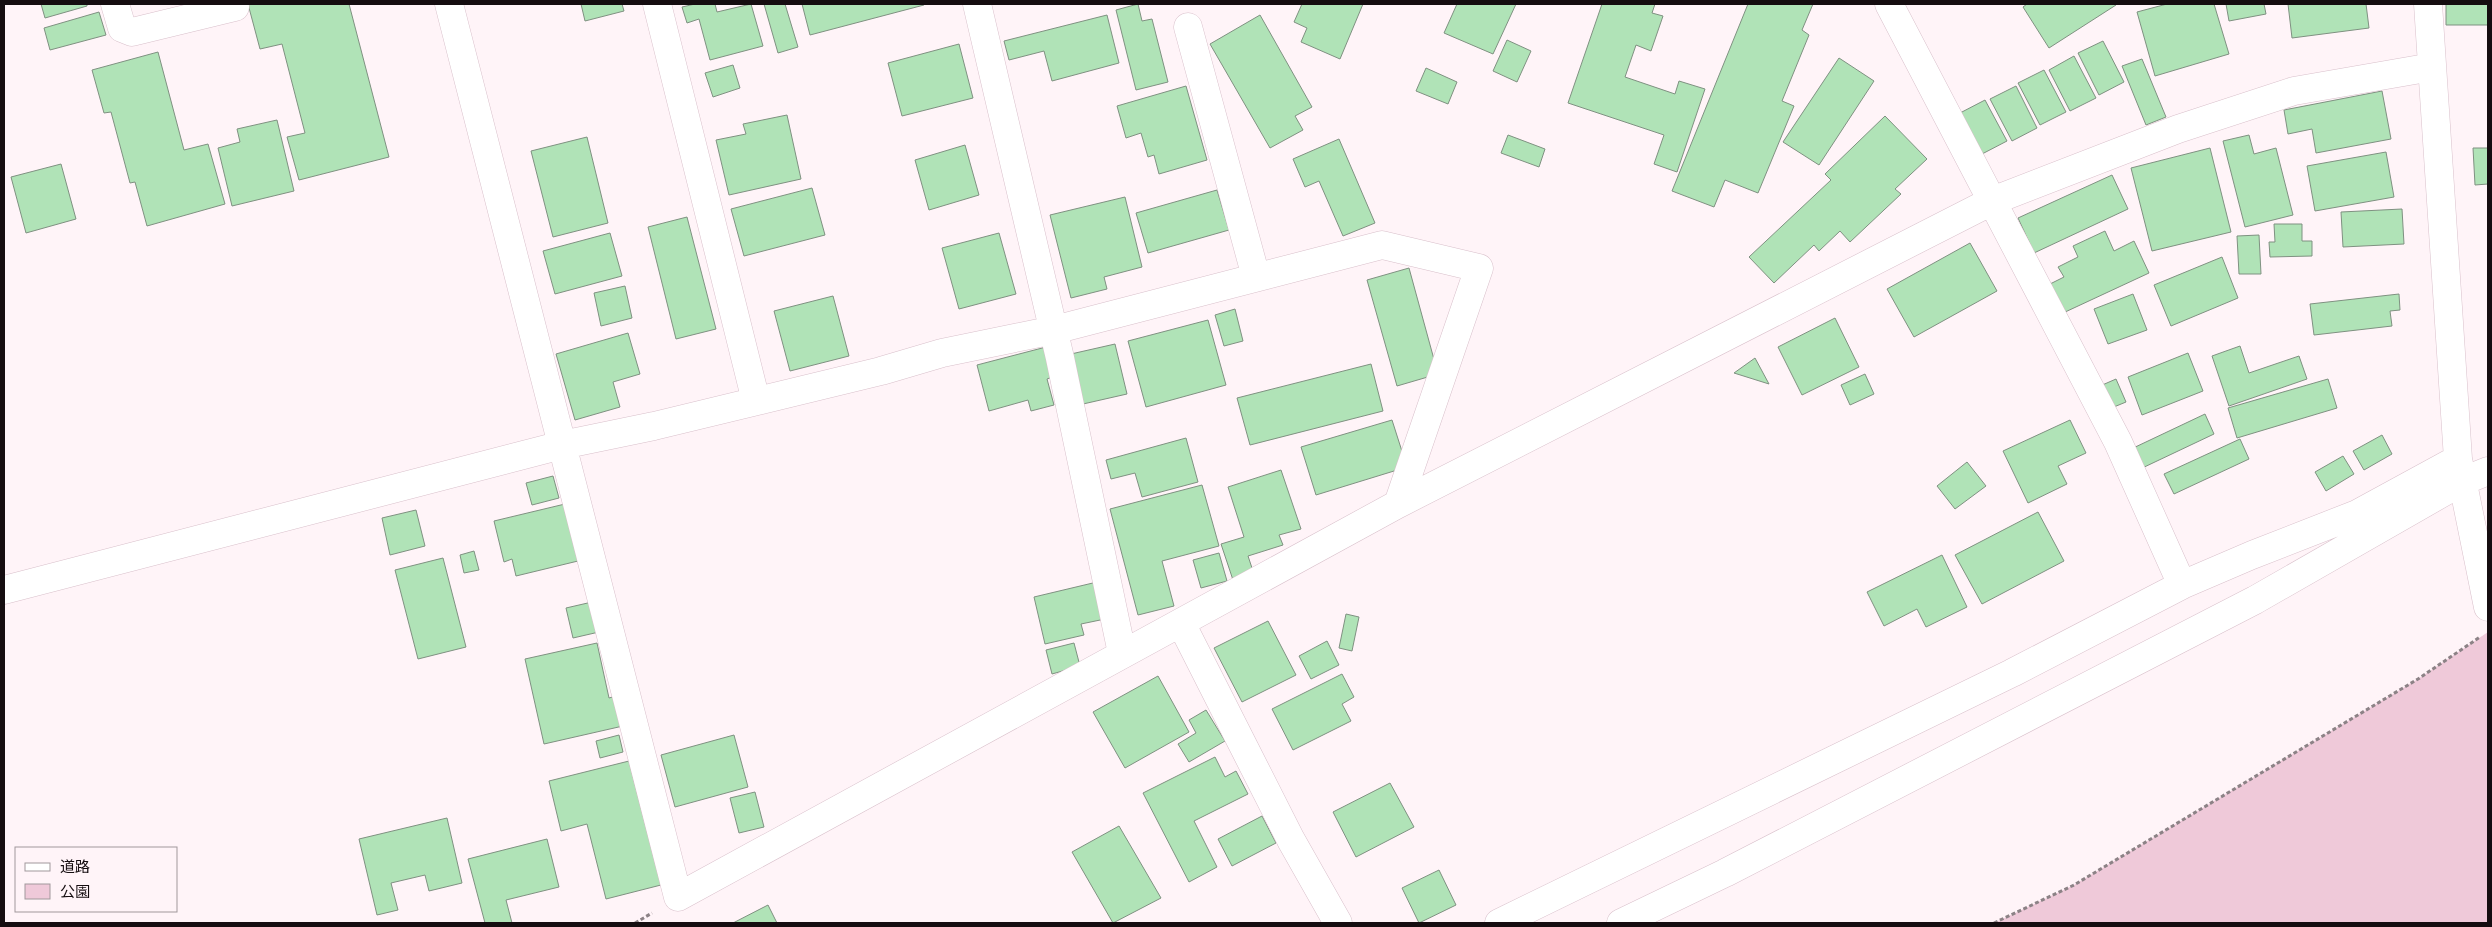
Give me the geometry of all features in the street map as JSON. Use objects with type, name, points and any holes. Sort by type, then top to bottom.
[{"type":"street","points":[[115,4],[122,28],[132,32],[235,8]]},
{"type":"street","points":[[449,4],[678,897],[1398,504],[1992,201],[2178,128],[2294,91],[2432,67]]},
{"type":"street","points":[[657,4],[756,402]]},
{"type":"street","points":[[977,4],[1054,330],[1122,653]]},
{"type":"street","points":[[1889,4],[2118,442],[2182,585]]},
{"type":"street","points":[[2428,4],[2461,470],[2488,607]]},
{"type":"street","points":[[1188,27],[1256,277]]},
{"type":"street","points":[[4,590],[562,445],[756,402],[881,371],[942,353],[1054,330],[1382,245],[1479,268],[1398,504]]},
{"type":"street","points":[[1621,923],[1725,873],[2255,600],[2461,470]]},
{"type":"street","points":[[1499,923],[2012,673],[2182,585],[2252,554],[2357,514],[2461,470],[2488,471]]},
{"type":"street","points":[[1181,623],[1291,840],[1338,923]]},
{"type":"street","points":[[1666,923],[1725,873]]},
{"type":"path","points":[[1994,923],[2074,885],[2418,679],[2488,632]]},
{"type":"green space","points":[[2488,632],[2488,923],[1994,923],[2074,885],[2418,679]]},
{"type":"building","points":[[41,4],[87,4],[87,6],[45,18]]},
{"type":"building","points":[[248,4],[349,4],[389,157],[299,180],[287,137],[305,133],[282,44],[260,49]]},
{"type":"building","points":[[581,4],[622,4],[624,11],[585,21]]},
{"type":"building","points":[[695,4],[715,4],[717,12],[751,4],[763,46],[710,60],[699,19],[687,23],[682,7]]},
{"type":"building","points":[[764,4],[785,4],[798,47],[778,53]]},
{"type":"building","points":[[802,4],[923,4],[924,5],[810,35]]},
{"type":"building","points":[[1138,4],[1142,21],[1152,19],[1168,82],[1136,90],[1116,10]]},
{"type":"building","points":[[1302,4],[1363,4],[1340,59],[1301,42],[1307,28],[1294,22]]},
{"type":"building","points":[[1457,4],[1516,4],[1493,54],[1444,33]]},
{"type":"building","points":[[1602,4],[1655,4],[1652,13],[1663,16],[1651,51],[1636,45],[1625,77],[1675,94],[1679,81],[1705,89],[1677,172],[1654,164],[1664,135],[1568,103]]},
{"type":"building","points":[[1748,4],[1813,4],[1802,30],[1809,35],[1782,101],[1794,106],[1758,193],[1725,180],[1714,207],[1672,191]]},
{"type":"building","points":[[2027,4],[2116,5],[2049,48],[2023,7]]},
{"type":"building","points":[[2167,4],[2214,4],[2229,54],[2155,76],[2137,12]]},
{"type":"building","points":[[2226,4],[2264,4],[2266,14],[2229,21]]},
{"type":"building","points":[[2288,4],[2366,4],[2369,28],[2292,38]]},
{"type":"building","points":[[2446,4],[2488,4],[2488,25],[2446,25]]},
{"type":"building","points":[[99,12],[106,35],[50,50],[44,28]]},
{"type":"building","points":[[1107,15],[1119,63],[1052,81],[1044,51],[1009,60],[1004,41]]},
{"type":"building","points":[[1260,15],[1312,107],[1295,116],[1303,130],[1270,148],[1210,44]]},
{"type":"building","points":[[1507,40],[1531,51],[1517,82],[1493,71]]},
{"type":"building","points":[[2103,41],[2124,82],[2099,95],[2078,53]]},
{"type":"building","points":[[959,44],[973,98],[902,116],[888,63]]},
{"type":"building","points":[[158,52],[184,150],[208,144],[225,204],[147,226],[135,182],[130,183],[111,112],[104,113],[92,70]]},
{"type":"building","points":[[2074,56],[2096,98],[2070,111],[2049,70]]},
{"type":"building","points":[[1839,58],[1874,81],[1819,165],[1783,142]]},
{"type":"building","points":[[2142,59],[2166,117],[2146,125],[2122,66]]},
{"type":"building","points":[[733,65],[740,88],[713,97],[705,73]]},
{"type":"building","points":[[1426,68],[1457,82],[1448,104],[1416,91]]},
{"type":"building","points":[[2044,70],[2066,112],[2040,125],[2018,83]]},
{"type":"building","points":[[1186,86],[1207,160],[1159,174],[1154,155],[1148,157],[1141,133],[1126,138],[1117,106]]},
{"type":"building","points":[[2016,86],[2037,128],[2012,141],[1990,99]]},
{"type":"building","points":[[2382,91],[2391,139],[2316,153],[2312,129],[2288,134],[2284,110]]},
{"type":"building","points":[[1985,100],[2007,141],[1982,154],[1960,113]]},
{"type":"building","points":[[787,115],[801,179],[729,195],[716,140],[746,134],[743,124]]},
{"type":"building","points":[[1885,116],[1927,159],[1895,189],[1901,194],[1850,242],[1840,231],[1819,251],[1814,245],[1774,283],[1749,257],[1831,180],[1825,174]]},
{"type":"building","points":[[277,120],[294,191],[232,206],[218,148],[240,142],[237,129]]},
{"type":"building","points":[[1508,135],[1545,149],[1539,167],[1501,153]]},
{"type":"building","points":[[2249,135],[2254,154],[2276,148],[2293,215],[2245,227],[2223,141]]},
{"type":"building","points":[[587,137],[608,223],[553,237],[531,151]]},
{"type":"building","points":[[1339,139],[1375,223],[1343,236],[1319,181],[1305,187],[1293,159]]},
{"type":"building","points":[[965,145],[979,195],[929,210],[915,160]]},
{"type":"building","points":[[2210,148],[2231,232],[2152,251],[2131,168]]},
{"type":"building","points":[[2473,148],[2488,148],[2488,184],[2475,185]]},
{"type":"building","points":[[2386,152],[2394,197],[2315,211],[2307,166]]},
{"type":"building","points":[[61,164],[76,219],[26,233],[11,177]]},
{"type":"building","points":[[2112,175],[2128,209],[2034,253],[2018,218]]},
{"type":"building","points":[[812,188],[825,235],[744,256],[731,209]]},
{"type":"building","points":[[1217,190],[1229,230],[1148,253],[1136,213]]},
{"type":"building","points":[[1125,197],[1142,267],[1104,277],[1107,289],[1071,298],[1050,215]]},
{"type":"building","points":[[2402,209],[2404,244],[2343,247],[2341,212]]},
{"type":"building","points":[[687,217],[716,329],[676,339],[648,227]]},
{"type":"building","points":[[2274,224],[2302,224],[2302,241],[2312,241],[2312,256],[2270,257],[2269,242],[2275,242]]},
{"type":"building","points":[[2105,231],[2114,251],[2134,241],[2149,273],[2063,313],[2050,284],[2064,277],[2058,267],[2078,257],[2073,246]]},
{"type":"building","points":[[610,233],[622,276],[555,294],[543,251]]},
{"type":"building","points":[[999,233],[1016,294],[959,309],[942,248]]},
{"type":"building","points":[[2259,235],[2261,274],[2239,274],[2237,236]]},
{"type":"building","points":[[1970,243],[1997,291],[1914,337],[1887,289]]},
{"type":"building","points":[[2222,257],[2238,298],[2171,326],[2154,285]]},
{"type":"building","points":[[1409,268],[1438,374],[1397,386],[1367,280]]},
{"type":"building","points":[[625,286],[632,318],[601,326],[594,293]]},
{"type":"building","points":[[2133,294],[2147,330],[2108,344],[2094,309]]},
{"type":"building","points":[[2399,294],[2400,310],[2390,311],[2392,326],[2314,335],[2310,304]]},
{"type":"building","points":[[833,296],[849,356],[790,371],[774,311]]},
{"type":"building","points":[[1235,309],[1243,341],[1224,346],[1215,315]]},
{"type":"building","points":[[1835,318],[1859,367],[1802,395],[1778,347]]},
{"type":"building","points":[[1208,320],[1226,385],[1146,407],[1128,341]]},
{"type":"building","points":[[628,333],[640,374],[613,382],[620,407],[575,420],[556,354]]},
{"type":"building","points":[[1115,344],[1127,394],[1083,404],[1071,354]]},
{"type":"building","points":[[2240,346],[2249,373],[2299,356],[2307,379],[2229,406],[2212,356]]},
{"type":"building","points":[[1046,347],[1055,376],[1047,379],[1054,405],[1031,411],[1028,400],[989,411],[977,365]]},
{"type":"building","points":[[2188,353],[2203,391],[2142,415],[2128,377]]},
{"type":"building","points":[[1755,358],[1769,384],[1734,373]]},
{"type":"building","points":[[1371,364],[1383,411],[1250,445],[1237,398]]},
{"type":"building","points":[[1865,374],[1874,394],[1850,405],[1841,385]]},
{"type":"building","points":[[2116,379],[2126,402],[2109,409],[2100,386]]},
{"type":"building","points":[[2328,379],[2337,408],[2237,438],[2228,408]]},
{"type":"building","points":[[2205,414],[2214,434],[2138,470],[2129,450]]},
{"type":"building","points":[[1392,420],[1407,467],[1316,495],[1301,447]]},
{"type":"building","points":[[2070,420],[2086,453],[2058,466],[2067,484],[2028,503],[2003,451]]},
{"type":"building","points":[[2382,435],[2392,454],[2364,470],[2353,451]]},
{"type":"building","points":[[1186,438],[1198,482],[1142,497],[1135,473],[1111,479],[1106,460]]},
{"type":"building","points":[[2240,439],[2249,459],[2174,494],[2164,474]]},
{"type":"building","points":[[2343,456],[2354,474],[2326,491],[2315,472]]},
{"type":"building","points":[[1967,462],[1986,486],[1955,509],[1937,486]]},
{"type":"building","points":[[1281,470],[1301,529],[1279,535],[1283,545],[1248,556],[1255,577],[1234,583],[1221,544],[1244,537],[1228,487]]},
{"type":"building","points":[[553,476],[559,498],[532,505],[526,483]]},
{"type":"building","points":[[1202,485],[1219,546],[1162,561],[1174,606],[1138,615],[1110,509]]},
{"type":"building","points":[[565,504],[578,561],[516,576],[512,559],[504,562],[494,521]]},
{"type":"building","points":[[416,510],[425,546],[390,555],[382,518]]},
{"type":"building","points":[[2038,512],[2064,561],[1982,604],[1955,555]]},
{"type":"building","points":[[474,551],[479,570],[464,573],[460,555]]},
{"type":"building","points":[[1219,553],[1227,581],[1201,588],[1193,560]]},
{"type":"building","points":[[1942,555],[1967,607],[1926,627],[1917,609],[1884,626],[1867,592]]},
{"type":"building","points":[[443,558],[466,647],[418,659],[395,570]]},
{"type":"building","points":[[1097,582],[1105,619],[1081,624],[1084,635],[1045,644],[1034,597]]},
{"type":"building","points":[[592,602],[599,632],[573,638],[566,608]]},
{"type":"building","points":[[1346,614],[1359,617],[1352,651],[1339,648]]},
{"type":"building","points":[[1268,621],[1296,675],[1242,702],[1214,648]]},
{"type":"building","points":[[1327,641],[1339,665],[1311,679],[1299,656]]},
{"type":"building","points":[[597,643],[609,698],[616,696],[623,726],[544,744],[525,659]]},
{"type":"building","points":[[1074,643],[1080,666],[1052,674],[1046,650]]},
{"type":"building","points":[[1342,674],[1354,697],[1342,704],[1351,721],[1293,750],[1272,709]]},
{"type":"building","points":[[1158,676],[1189,732],[1125,768],[1093,712]]},
{"type":"building","points":[[1206,710],[1225,741],[1189,762],[1178,744],[1196,733],[1189,720]]},
{"type":"building","points":[[619,735],[623,752],[600,758],[596,741]]},
{"type":"building","points":[[734,735],[748,787],[675,807],[661,755]]},
{"type":"building","points":[[1215,757],[1225,777],[1236,771],[1248,794],[1194,821],[1217,867],[1189,882],[1143,793]]},
{"type":"building","points":[[629,761],[661,885],[606,899],[587,824],[561,831],[549,781]]},
{"type":"building","points":[[1390,783],[1414,827],[1356,857],[1333,812]]},
{"type":"building","points":[[755,792],[764,827],[739,833],[730,798]]},
{"type":"building","points":[[1262,816],[1276,843],[1232,866],[1218,839]]},
{"type":"building","points":[[447,818],[462,883],[429,891],[425,875],[391,883],[398,910],[377,915],[359,839]]},
{"type":"building","points":[[1119,826],[1161,898],[1113,923],[1072,852]]},
{"type":"building","points":[[547,839],[559,887],[506,900],[512,923],[485,923],[468,859]]},
{"type":"building","points":[[1439,870],[1456,905],[1419,923],[1402,888]]},
{"type":"building","points":[[768,905],[777,923],[733,923]]}]
